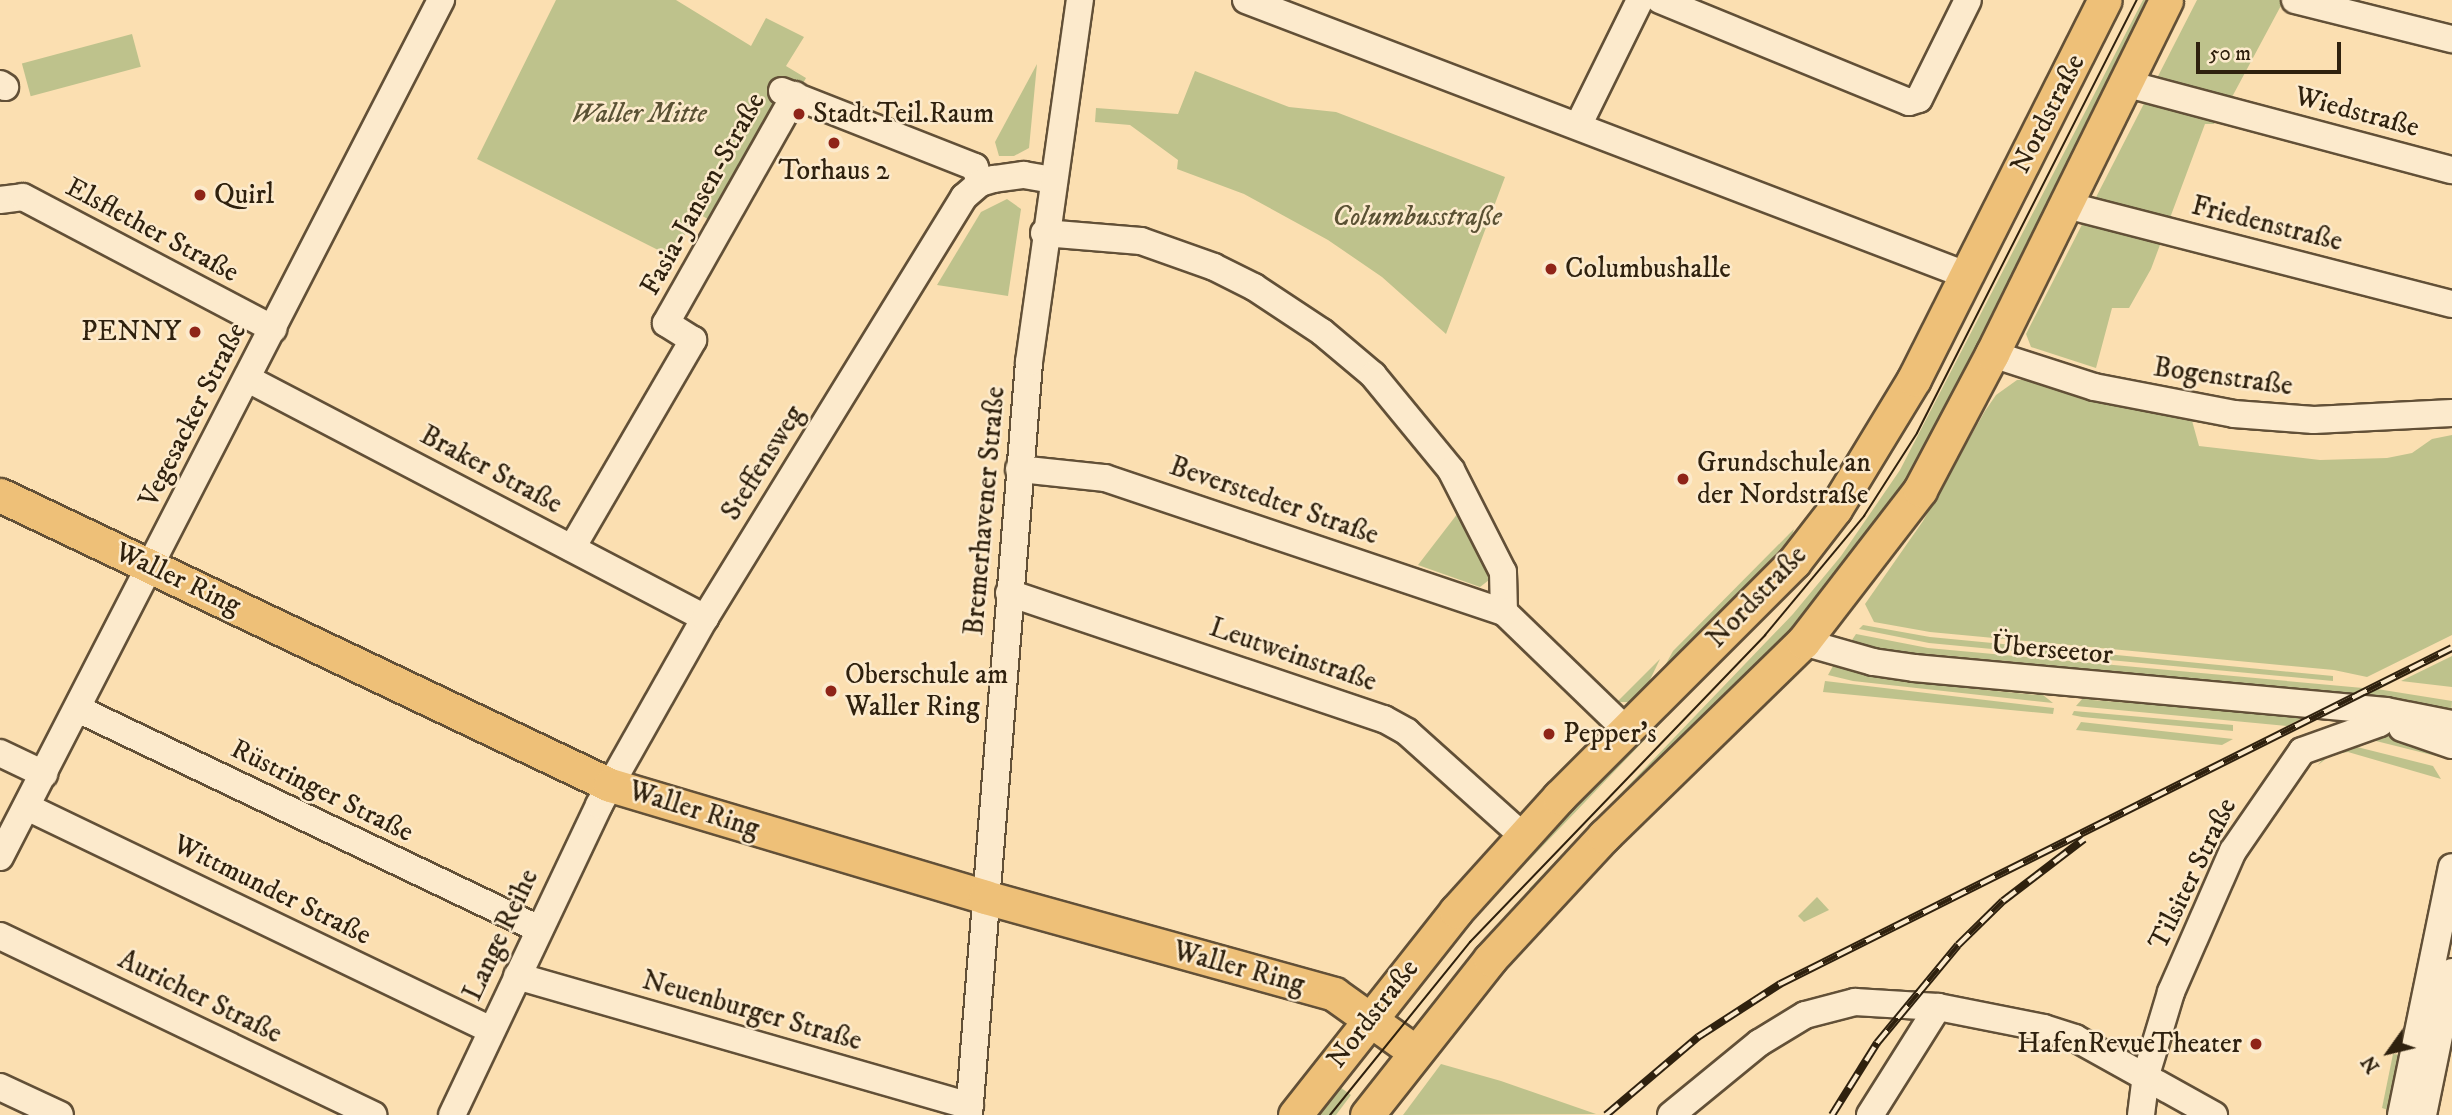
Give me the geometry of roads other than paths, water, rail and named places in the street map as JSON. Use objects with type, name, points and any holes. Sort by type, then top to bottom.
[{"type":"main road","name":"Nordstraße","points":[[1295,1115],[1368,1019],[1523,836],[1794,562],[1835,509],[1892,418],[2105,0]]},
{"type":"main road","name":"Nordstraße","points":[[1367,1115],[1481,968],[1604,836],[1803,642],[1920,490],[1992,354],[2165,0]]},
{"type":"main road","name":"Waller Ring","points":[[0,495],[610,785],[985,897],[1334,994],[1414,1051]]},
{"type":"street","name":"Vegesacker Straße","points":[[0,857],[441,0]]},
{"type":"street","name":"Bremerhavener Straße","points":[[969,1110],[1019,469],[1044,233],[1080,0]]},
{"type":"street","points":[[1246,0],[1966,275]]},
{"type":"street","points":[[1578,126],[1640,0]]},
{"type":"street","points":[[1660,0],[1909,102],[1919,99],[1968,0]]},
{"type":"street","points":[[2295,0],[2452,39]]},
{"type":"street","name":"Wiedstraße","points":[[2124,83],[2452,170]]},
{"type":"street","name":"Fasia-Jansen-Straße","points":[[572,548],[693,340],[666,323],[788,93],[978,175]]},
{"type":"street","points":[[978,175],[1024,175],[1053,180]]},
{"type":"street","name":"Steffensweg","points":[[610,785],[705,618],[978,175]]},
{"type":"street","name":"Elsflether Straße","points":[[0,200],[23,197],[273,329]]},
{"type":"street","name":"Friedenstraße","points":[[2066,205],[2452,304]]},
{"type":"street","points":[[1044,233],[1141,241],[1171,250],[1254,287],[1322,332],[1373,375],[1451,470],[1503,572],[1504,612],[1626,730]]},
{"type":"street","name":"Bogenstraße","points":[[1992,354],[2094,387],[2234,414],[2314,420],[2452,413]]},
{"type":"street","name":"Braker Straße","points":[[248,379],[705,618]]},
{"type":"street","name":"Beverstedter Straße","points":[[1019,469],[1105,478],[1504,612]]},
{"type":"street","name":"Leutweinstraße","points":[[1009,593],[1384,719],[1407,732],[1523,836]]},
{"type":"street","name":"Überseetor","points":[[1803,642],[1914,668],[2386,711],[2452,724]]},
{"type":"street","name":"Überseetor","points":[[2298,704],[2380,723],[2452,745]]},
{"type":"street","name":"Rüstringer Straße","points":[[78,709],[539,929]]},
{"type":"street","name":"Tilsiter Straße","points":[[2141,1115],[2146,1075],[2171,992],[2204,909],[2233,851],[2284,770],[2302,751],[2319,741],[2380,723]]},
{"type":"street","points":[[0,753],[44,774]]},
{"type":"street","name":"Lange Reihe","points":[[452,1115],[610,785]]},
{"type":"street","name":"Wittmunder Straße","points":[[27,807],[491,1030]]},
{"type":"street","points":[[2401,1115],[2452,867]]},
{"type":"street","name":"Auricher Straße","points":[[0,936],[373,1115]]},
{"type":"street","points":[[2423,1115],[2452,972]]},
{"type":"street","name":"Neuenburger Straße","points":[[517,976],[969,1110]]},
{"type":"street","points":[[1671,1115],[1759,1043],[1805,1015],[1855,1002],[1938,1007],[2019,1021],[2075,1038],[2214,1115]]},
{"type":"street","points":[[1870,1115],[1938,1007]]},
{"type":"street","points":[[0,1087],[60,1115]]},
{"type":"tram line","points":[[1330,1115],[1470,942],[1765,635],[1864,516],[1917,433],[2137,0]]},
{"type":"railway","points":[[1606,1115],[1698,1037],[1780,984],[2452,648]]},
{"type":"railway","points":[[1832,1115],[1877,1043],[1958,945],[2003,901],[2084,839]]},
{"type":"place","name":"Stadt.Teil.Raum","points":[[799,114]]},
{"type":"place","name":"Torhaus 2","points":[[834,143]]},
{"type":"place","name":"Quirl","points":[[200,195]]},
{"type":"place","name":"Columbushalle","points":[[1551,269]]},
{"type":"place","name":"PENNY","points":[[195,332]]},
{"type":"place","name":"Grundschule an der Nordstraße","points":[[1683,479]]},
{"type":"place","name":"Oberschule am Waller Ring","points":[[831,691]]},
{"type":"place","name":"Pepper's","points":[[1549,734]]},
{"type":"place","name":"HafenRevueTheater","points":[[2256,1044]]},
{"type":"park label","name":"Waller Mitte","points":[[639,114]]},
{"type":"park label","name":"Columbusstraße","points":[[1417,217]]}]
